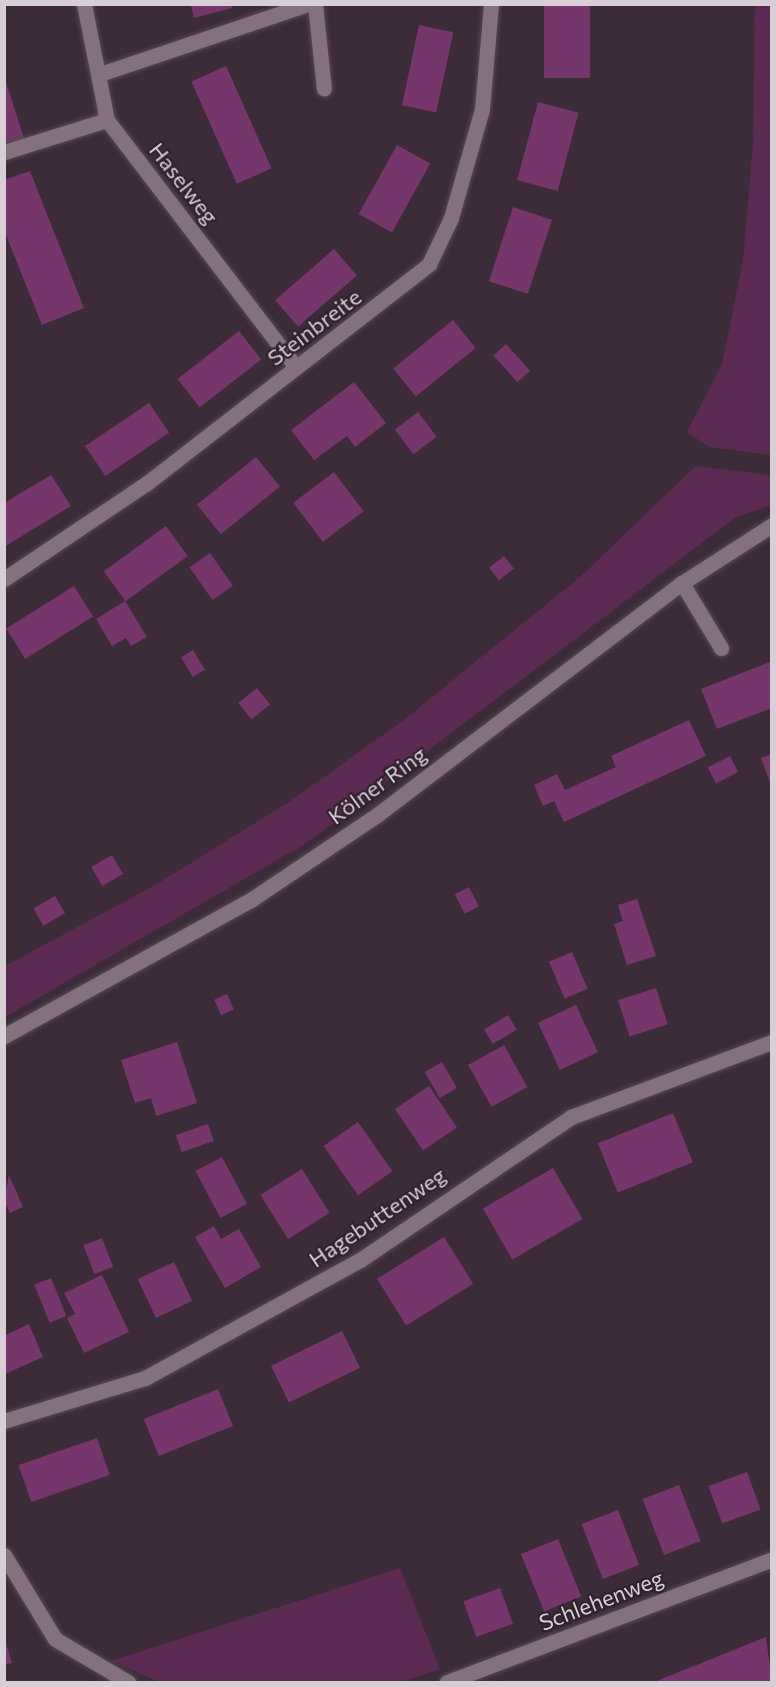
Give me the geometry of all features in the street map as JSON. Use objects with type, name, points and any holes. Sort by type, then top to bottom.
[{"type":"street","points":[[4,153],[106,120],[100,74],[84,4]]},
{"type":"street","points":[[100,74],[308,4]]},
{"type":"street","points":[[315,4],[324,89]]},
{"type":"street","name":"Steinbreite","points":[[4,579],[147,483],[395,293],[429,264],[442,242],[482,109],[490,4]]},
{"type":"street","name":"Haselweg","points":[[106,120],[296,367]]},
{"type":"street","name":"Kölner Ring","points":[[4,1036],[252,899],[376,815],[681,583],[771,525]]},
{"type":"street","points":[[753,535],[771,534]]},
{"type":"street","points":[[681,583],[721,648]]},
{"type":"street","name":"Hagebuttenweg","points":[[4,1421],[145,1378],[360,1260],[571,1117],[771,1042]]},
{"type":"street","points":[[4,1555],[55,1639],[128,1683]]},
{"type":"street","name":"Schlehenweg","points":[[447,1683],[771,1559]]},
{"type":"shaded area","points":[[755,5],[772,5],[771,455],[709,447],[687,432],[722,364],[743,260],[753,144]]},
{"type":"shaded area","points":[[696,466],[771,475],[771,505],[736,517],[305,844],[5,1017],[5,966],[157,884],[292,800],[405,719],[580,577]]},
{"type":"shaded area","points":[[400,1568],[440,1669],[401,1682],[160,1682],[111,1661]]},
{"type":"building","points":[[544,4],[590,4],[590,78],[544,78]]},
{"type":"building","points":[[191,5],[231,5],[232,8],[194,18]]},
{"type":"building","points":[[419,25],[453,32],[436,112],[402,105]]},
{"type":"building","points":[[226,66],[272,168],[237,184],[191,81]]},
{"type":"building","points":[[4,76],[24,138],[4,144]]},
{"type":"building","points":[[538,102],[579,113],[558,191],[517,180]]},
{"type":"building","points":[[397,145],[430,163],[392,233],[359,214]]},
{"type":"building","points":[[30,171],[84,308],[42,325],[4,230],[4,180]]},
{"type":"building","points":[[513,207],[552,220],[528,294],[489,281]]},
{"type":"building","points":[[334,249],[357,275],[298,327],[275,300]]},
{"type":"building","points":[[453,320],[476,348],[416,396],[393,368]]},
{"type":"building","points":[[239,331],[261,359],[200,407],[178,379]]},
{"type":"building","points":[[506,344],[530,371],[517,382],[493,355]]},
{"type":"building","points":[[354,382],[386,423],[355,447],[347,436],[314,460],[291,430]]},
{"type":"building","points":[[149,403],[169,433],[105,476],[85,446]]},
{"type":"building","points":[[418,412],[437,437],[413,454],[395,429]]},
{"type":"building","points":[[256,457],[280,487],[221,534],[197,505]]},
{"type":"building","points":[[334,472],[363,511],[323,542],[293,503]]},
{"type":"building","points":[[51,475],[71,506],[4,547],[4,503]]},
{"type":"building","points":[[166,526],[188,556],[125,601],[104,571]]},
{"type":"building","points":[[210,553],[233,586],[212,600],[190,567]]},
{"type":"building","points":[[504,556],[514,569],[499,580],[489,568]]},
{"type":"building","points":[[74,586],[93,617],[25,659],[6,628]]},
{"type":"building","points":[[125,601],[147,637],[131,646],[126,638],[112,646],[96,619]]},
{"type":"building","points":[[193,650],[205,670],[193,677],[181,657]]},
{"type":"building","points":[[772,661],[772,708],[717,729],[701,689]]},
{"type":"building","points":[[257,688],[270,704],[252,719],[238,703]]},
{"type":"building","points":[[689,720],[706,756],[564,822],[554,801],[543,806],[534,785],[557,774],[565,790],[616,767],[611,756]]},
{"type":"building","points":[[772,754],[772,785],[771,785],[761,758]]},
{"type":"building","points":[[730,756],[738,772],[716,783],[708,767]]},
{"type":"building","points":[[112,855],[123,874],[102,886],[91,867]]},
{"type":"building","points":[[469,887],[479,907],[465,914],[455,894]]},
{"type":"building","points":[[55,896],[65,913],[43,926],[33,908]]},
{"type":"building","points":[[637,899],[656,956],[627,965],[614,924],[623,921],[618,905]]},
{"type":"building","points":[[572,952],[588,989],[565,999],[549,962]]},
{"type":"building","points":[[656,988],[668,1024],[630,1037],[618,1000]]},
{"type":"building","points":[[227,994],[234,1010],[221,1015],[214,1000]]},
{"type":"building","points":[[576,1005],[598,1052],[560,1070],[538,1023]]},
{"type":"building","points":[[508,1015],[517,1030],[493,1044],[484,1029]]},
{"type":"building","points":[[177,1042],[197,1103],[156,1116],[151,1098],[135,1103],[121,1060]]},
{"type":"building","points":[[504,1045],[527,1087],[491,1107],[468,1065]]},
{"type":"building","points":[[442,1062],[457,1088],[440,1098],[425,1072]]},
{"type":"building","points":[[429,1086],[457,1127],[423,1150],[395,1109]]},
{"type":"building","points":[[673,1113],[693,1162],[618,1192],[598,1143]]},
{"type":"building","points":[[358,1122],[392,1171],[358,1195],[324,1146]]},
{"type":"building","points":[[208,1124],[214,1141],[182,1152],[176,1135]]},
{"type":"building","points":[[222,1157],[247,1204],[220,1218],[196,1171]]},
{"type":"building","points":[[553,1168],[582,1219],[512,1260],[483,1208]]},
{"type":"building","points":[[302,1169],[330,1213],[288,1239],[260,1195]]},
{"type":"building","points":[[9,1175],[23,1207],[10,1213],[4,1200]]},
{"type":"building","points":[[214,1226],[221,1239],[239,1229],[261,1267],[225,1288],[195,1237]]},
{"type":"building","points":[[444,1237],[473,1284],[406,1326],[377,1279]]},
{"type":"building","points":[[102,1238],[113,1267],[94,1274],[83,1245]]},
{"type":"building","points":[[174,1262],[192,1301],[156,1318],[138,1279]]},
{"type":"building","points":[[102,1275],[129,1332],[84,1353],[67,1318],[75,1314],[64,1293]]},
{"type":"building","points":[[51,1278],[66,1316],[50,1323],[34,1285]]},
{"type":"building","points":[[29,1324],[43,1357],[5,1374],[5,1335]]},
{"type":"building","points":[[342,1331],[360,1368],[289,1402],[271,1366]]},
{"type":"building","points":[[218,1389],[233,1426],[159,1456],[144,1419]]},
{"type":"building","points":[[97,1438],[110,1475],[31,1502],[19,1465]]},
{"type":"building","points":[[747,1472],[761,1510],[722,1524],[708,1486]]},
{"type":"building","points":[[679,1485],[701,1541],[664,1555],[643,1499]]},
{"type":"building","points":[[618,1510],[639,1565],[603,1579],[582,1524]]},
{"type":"building","points":[[558,1539],[581,1596],[544,1611],[521,1554]]},
{"type":"building","points":[[500,1588],[513,1624],[476,1637],[463,1601]]},
{"type":"building","points":[[4,1636],[12,1663],[4,1665]]},
{"type":"building","points":[[766,1637],[772,1682],[654,1682]]}]
